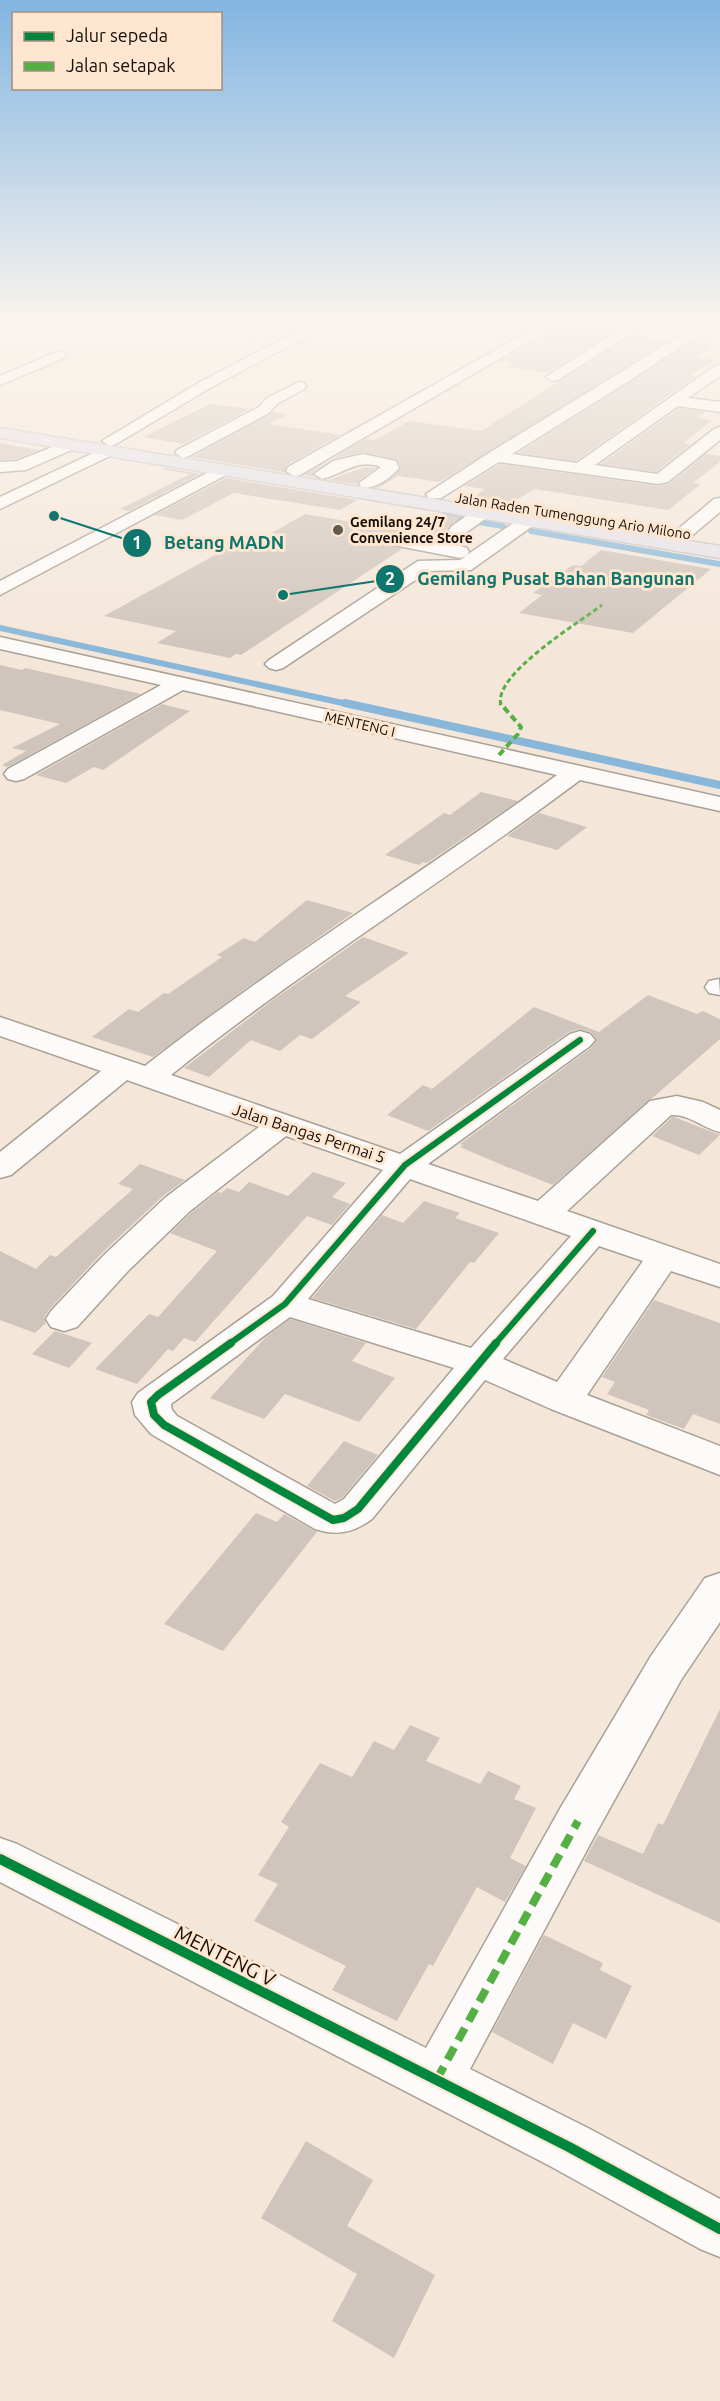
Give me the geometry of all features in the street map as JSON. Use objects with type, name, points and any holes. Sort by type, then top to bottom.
[{"type":"highway","name":"Jalan Raden Tumenggung Ario Milono","points":[[29,429],[222,470],[720,552]]},
{"type":"highway","name":"Jalan Raden Tumenggung Ario Milono","points":[[0,434],[70,445],[183,453],[720,540]]},
{"type":"street","points":[[0,504],[109,446],[136,429]]},
{"type":"street","points":[[183,453],[229,429]]},
{"type":"street","points":[[294,471],[368,429]]},
{"type":"street","points":[[435,494],[539,429]]},
{"type":"street","points":[[580,468],[635,429]]},
{"type":"street","points":[[495,456],[657,479],[662,478],[720,432]]},
{"type":"street","points":[[0,450],[26,438]]},
{"type":"street","points":[[0,467],[20,466],[70,445]]},
{"type":"street","points":[[320,475],[349,459],[369,460],[390,465],[391,468],[367,483]]},
{"type":"street","points":[[0,589],[222,470]]},
{"type":"street","points":[[683,534],[720,503]]},
{"type":"street","points":[[458,530],[482,513]]},
{"type":"street","points":[[276,664],[425,566],[464,566],[528,521]]},
{"type":"street","points":[[394,540],[480,555]]},
{"type":"street","name":"MENTENG I","points":[[0,643],[720,804]]},
{"type":"street","points":[[16,774],[181,683]]},
{"type":"street","points":[[0,1168],[135,1073],[214,1026],[498,830],[576,771]]},
{"type":"street","name":"Jalan Bangas Permai 5","points":[[0,1026],[720,1276]]},
{"type":"street","points":[[580,1040],[405,1165],[285,1304],[158,1395],[152,1402],[154,1415],[164,1425],[336,1521],[358,1509],[479,1363],[593,1231]]},
{"type":"street","points":[[544,1214],[661,1108],[676,1104],[684,1106],[720,1123]]},
{"type":"street","points":[[64,1319],[116,1263],[178,1204],[281,1125]]},
{"type":"street","points":[[564,1400],[664,1256]]},
{"type":"street","points":[[285,1304],[479,1363],[564,1400],[720,1461]]},
{"type":"street","points":[[437,2079],[607,1770],[666,1668],[720,1589]]},
{"type":"street","name":"MENTENG V","points":[[0,1859],[373,2049],[437,2079],[720,2229]]},
{"type":"building","points":[[159,429],[212,429],[183,444],[143,437]]},
{"type":"building","points":[[242,429],[302,429],[340,435],[287,465],[284,472],[192,457]]},
{"type":"building","points":[[394,429],[481,431],[484,429],[526,429],[440,482],[398,476],[378,488],[376,487],[393,477],[401,467],[396,459],[363,452],[332,459],[313,472],[312,475],[315,477],[304,475],[366,439],[374,440]]},
{"type":"building","points":[[556,429],[621,429],[576,461],[518,453]]},
{"type":"building","points":[[650,429],[701,429],[684,443],[691,444],[656,472],[601,464]]},
{"type":"building","points":[[0,443],[39,450],[16,459],[0,460]]},
{"type":"building","points":[[706,454],[720,456],[720,462],[693,483],[701,484],[668,510],[535,489],[503,508],[467,502],[485,489],[464,486],[500,464],[658,486],[669,484]]},
{"type":"building","points":[[365,467],[376,468],[357,484],[328,480]]},
{"type":"building","points":[[162,469],[200,474],[129,511],[120,509],[190,474]]},
{"type":"building","points":[[226,478],[357,500],[340,510],[234,493],[182,520],[155,515]]},
{"type":"building","points":[[305,514],[423,534],[449,515],[461,517],[447,529],[452,536],[465,536],[486,521],[456,543],[388,534],[383,540],[386,545],[402,549],[241,655],[236,654],[230,658],[157,643],[176,631],[104,616],[226,549],[240,551]]},
{"type":"building","points":[[601,550],[711,569],[633,633],[519,613],[542,595],[533,593],[573,565],[581,566]]},
{"type":"building","points":[[0,665],[22,670],[25,668],[141,694],[8,767],[2,765],[26,751],[12,748],[60,724],[0,710]]},
{"type":"building","points":[[162,704],[190,711],[103,770],[94,767],[66,783],[36,775]]},
{"type":"building","points":[[481,792],[518,801],[427,863],[423,862],[419,865],[385,855],[444,813],[450,815]]},
{"type":"building","points":[[539,813],[587,827],[557,850],[507,836]]},
{"type":"building","points":[[307,900],[353,913],[153,1057],[92,1037],[129,1009],[138,1012],[164,993],[168,994],[222,957],[217,955],[244,938],[255,942]]},
{"type":"building","points":[[363,937],[409,953],[345,996],[361,1002],[312,1039],[300,1035],[280,1051],[251,1040],[209,1077],[184,1068],[273,1000]]},
{"type":"building","points":[[648,995],[697,1014],[703,1011],[720,1019],[720,1039],[553,1185],[460,1147],[463,1145],[460,1144],[591,1048],[597,1040],[591,1032],[579,1029],[569,1032],[428,1131],[387,1115],[423,1085],[432,1089],[534,1007],[599,1032]]},
{"type":"building","points":[[672,1117],[720,1135],[699,1155],[652,1136]]},
{"type":"building","points":[[140,1164],[185,1180],[164,1195],[102,1253],[49,1310],[44,1318],[46,1323],[35,1333],[0,1320],[0,1251],[36,1269],[50,1255],[56,1257],[133,1189],[118,1184]]},
{"type":"building","points":[[313,1172],[346,1183],[332,1197],[350,1204],[332,1225],[307,1216],[195,1342],[184,1338],[173,1351],[168,1349],[137,1384],[95,1369],[149,1314],[158,1317],[217,1251],[170,1233],[191,1213],[218,1192],[221,1193],[227,1188],[239,1192],[249,1182],[288,1196]]},
{"type":"building","points":[[424,1201],[460,1213],[455,1218],[499,1233],[474,1263],[470,1262],[416,1329],[312,1298],[382,1215],[403,1223]]},
{"type":"building","points":[[654,1300],[720,1323],[720,1424],[693,1414],[684,1429],[646,1415],[649,1410],[607,1394],[615,1382],[602,1377]]},
{"type":"building","points":[[290,1319],[366,1343],[352,1361],[395,1378],[359,1422],[285,1394],[264,1419],[210,1398],[265,1338]]},
{"type":"building","points":[[55,1331],[92,1343],[69,1368],[32,1354]]},
{"type":"building","points":[[344,1441],[378,1455],[343,1497],[335,1501],[307,1486]]},
{"type":"building","points":[[256,1513],[277,1522],[284,1514],[317,1532],[223,1651],[164,1624]]},
{"type":"building","points":[[720,1709],[720,1923],[584,1861],[598,1835],[643,1854],[658,1823],[663,1825]]},
{"type":"building","points":[[410,1725],[440,1738],[426,1761],[480,1784],[488,1771],[521,1786],[514,1799],[536,1808],[510,1858],[526,1866],[505,1902],[477,1887],[433,1966],[429,1964],[397,2021],[332,1990],[346,1966],[254,1921],[278,1884],[258,1875],[289,1827],[281,1822],[320,1763],[352,1777],[374,1741],[394,1750]]},
{"type":"building","points":[[544,1935],[603,1963],[600,1970],[632,1986],[606,2039],[573,2023],[553,2064],[492,2032]]},
{"type":"building","points":[[306,2141],[373,2180],[347,2226],[435,2275],[394,2358],[332,2321],[357,2274],[261,2218]]},
{"type":"waterway","points":[[444,516],[503,526]]},
{"type":"waterway","points":[[531,531],[720,564]]},
{"type":"waterway","points":[[0,628],[352,705]]},
{"type":"waterway","points":[[345,703],[720,785]]},
{"type":"marked path","points":[[499,755],[518,734],[521,727],[500,703],[499,698],[503,688],[512,675],[526,662],[602,605]]},
{"type":"marked path","points":[[437,2079],[578,1821]]},
{"type":"cycle path","points":[[580,1040],[405,1165],[285,1304],[158,1395],[151,1402],[154,1415],[164,1425],[329,1519],[344,1518],[358,1509],[479,1363],[593,1231]]},
{"type":"cycle path","points":[[0,1859],[569,2147],[720,2229]]},
{"type":"place","name":"Betang MADN","points":[[54,516]]},
{"type":"place","name":"Gemilang 24/7 Convenience Store","points":[[338,530]]},
{"type":"place","name":"Gemilang Pusat Bahan Bangunan","points":[[283,595]]}]
